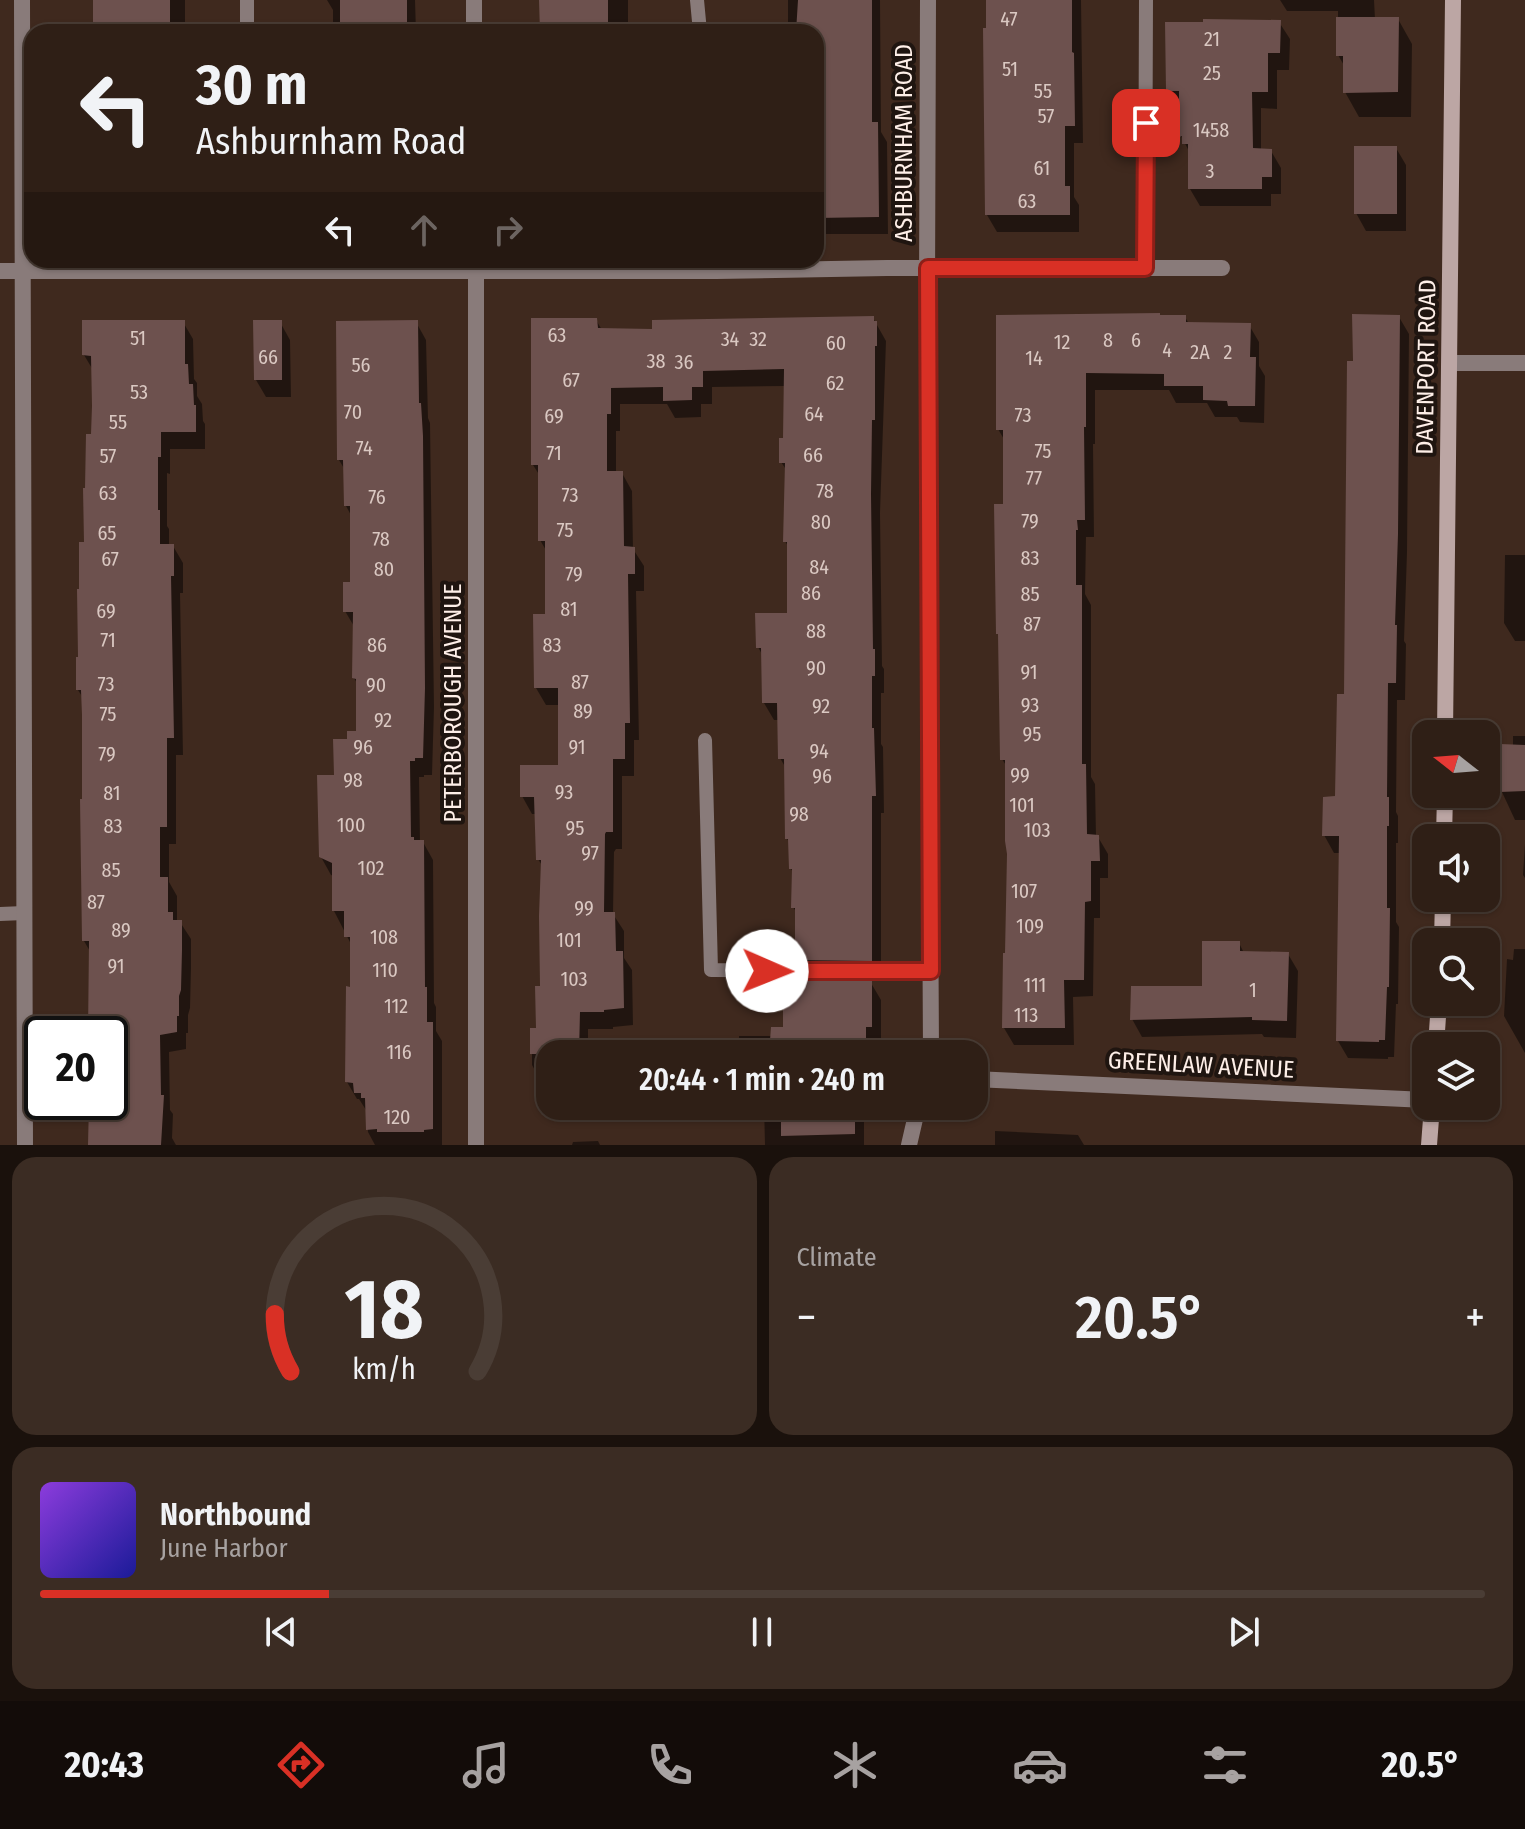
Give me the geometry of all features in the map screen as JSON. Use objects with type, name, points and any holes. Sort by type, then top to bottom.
[{"type":"street","points":[[22,0],[25,1145]]},
{"type":"street","points":[[474,0],[474,24]]},
{"type":"street","name":"ASHBURNHAM ROAD","points":[[928,0],[931,1040]]},
{"type":"street","name":"DAVENPORT ROAD","points":[[1445,720],[1453,0]]},
{"type":"street","points":[[824,267],[1222,268]]},
{"type":"street","points":[[0,271],[249,268]]},
{"type":"street","name":"PETERBOROUGH AVENUE","points":[[476,268],[476,1145]]},
{"type":"street","points":[[1450,363],[1525,363]]},
{"type":"street","name":"GREENLAW AVENUE","points":[[988,1080],[1412,1099]]},
{"type":"street","points":[[909,1145],[915,1120]]},
{"type":"street","points":[[1429,1145],[1431,1120]]},
{"type":"lane","points":[[247,0],[247,24]]},
{"type":"lane","points":[[697,0],[699,24]]},
{"type":"lane","points":[[1145,268],[1146,0]]},
{"type":"lane","points":[[705,740],[711,970],[931,971]]},
{"type":"lane","points":[[0,914],[24,913]]},
{"type":"building","points":[[93,0],[170,0],[170,24],[93,24]]},
{"type":"building","points":[[340,0],[407,0],[407,24],[340,24]]},
{"type":"building","points":[[539,0],[608,0],[608,24],[540,24]]},
{"type":"building","points":[[798,0],[872,0],[872,122],[878,122],[879,217],[824,218],[824,24],[796,24]]},
{"type":"building","points":[[986,0],[1072,0],[1075,126],[1065,126],[1065,186],[1070,186],[1070,215],[985,215],[983,28],[986,28]]},
{"type":"building","points":[[1336,17],[1399,17],[1398,92],[1343,93],[1343,56],[1336,56]]},
{"type":"building","points":[[1203,19],[1281,20],[1280,53],[1268,53],[1268,92],[1252,92],[1253,148],[1272,149],[1272,177],[1262,177],[1262,189],[1188,189],[1188,144],[1182,144],[1182,136],[1179,137],[1179,91],[1166,91],[1165,22],[1203,22]]},
{"type":"building","points":[[1354,146],[1397,146],[1397,214],[1354,214]]},
{"type":"building","points":[[1352,314],[1400,315],[1396,683],[1388,683],[1389,987],[1385,1040],[1379,1042],[1336,1041],[1339,836],[1322,836],[1323,797],[1335,796],[1337,694],[1344,694],[1347,361],[1353,361]]},
{"type":"building","points":[[996,315],[1186,315],[1186,322],[1251,323],[1250,357],[1256,357],[1255,406],[1228,406],[1227,401],[1203,400],[1203,386],[1164,386],[1164,374],[1086,373],[1085,520],[1077,520],[1076,585],[1082,585],[1082,764],[1086,764],[1087,834],[1099,835],[1100,861],[1091,861],[1091,901],[1085,902],[1084,980],[1064,980],[1065,1028],[1002,1028],[1007,854],[1005,760],[1000,760],[996,634],[994,504],[1003,504],[1003,430],[996,430]]},
{"type":"building","points":[[874,316],[874,321],[877,321],[871,494],[875,649],[872,728],[876,796],[872,796],[872,961],[795,960],[792,869],[789,869],[788,839],[785,839],[784,759],[778,759],[777,703],[762,703],[761,648],[756,648],[755,613],[787,613],[787,542],[783,542],[785,463],[779,463],[779,438],[783,438],[784,369],[703,371],[703,387],[692,387],[692,400],[663,401],[663,387],[611,388],[611,414],[607,414],[607,471],[623,471],[624,546],[635,547],[635,574],[628,574],[630,723],[625,723],[625,759],[613,759],[613,832],[605,834],[604,912],[615,912],[616,951],[623,951],[624,1008],[580,1012],[579,1040],[536,1040],[536,1054],[530,1054],[530,1028],[536,1028],[535,986],[540,986],[541,860],[536,860],[534,797],[520,797],[520,765],[558,765],[558,688],[534,688],[533,614],[545,614],[545,541],[538,541],[538,465],[531,465],[531,318],[597,318],[598,328],[652,329],[652,320]]},
{"type":"building","points":[[82,320],[185,320],[185,364],[188,364],[189,384],[193,384],[196,432],[161,432],[161,457],[158,457],[160,544],[174,544],[174,576],[171,576],[174,738],[167,738],[167,827],[160,827],[160,877],[168,877],[168,912],[173,912],[173,920],[182,920],[177,1032],[160,1035],[161,1095],[164,1095],[161,1145],[88,1145],[89,1120],[128,1120],[128,1016],[88,1016],[89,941],[82,941],[82,715],[81,690],[76,690],[77,589],[79,542],[84,542],[86,434],[91,434],[92,406],[91,356],[82,355]]},
{"type":"building","points":[[253,320],[282,320],[282,380],[254,380]]},
{"type":"building","points":[[418,320],[419,403],[423,436],[425,688],[423,758],[410,761],[411,837],[424,840],[425,987],[427,1022],[433,1022],[433,1129],[424,1132],[377,1132],[377,1129],[366,1130],[365,1098],[361,1098],[361,1093],[354,1093],[353,1083],[345,1082],[350,937],[344,937],[344,911],[332,911],[332,863],[319,857],[317,775],[334,775],[333,739],[347,739],[347,731],[356,731],[356,679],[352,678],[353,612],[343,612],[343,582],[350,582],[350,506],[344,506],[343,460],[337,460],[336,321]]},
{"type":"building","points":[[1500,744],[1525,745],[1525,791],[1500,792]]},
{"type":"building","points":[[1202,941],[1240,941],[1240,951],[1289,952],[1287,1021],[1252,1020],[1252,1017],[1130,1020],[1131,986],[1202,986]]},
{"type":"building","points":[[796,980],[872,981],[872,1027],[866,1027],[866,1040],[770,1040],[771,1027],[783,1027],[783,985],[796,985]]},
{"type":"building","points":[[781,1120],[855,1120],[855,1134],[781,1136]]},
{"type":"route","points":[[767,971],[931,971],[928,268],[1145,268],[1146,123]]}]
